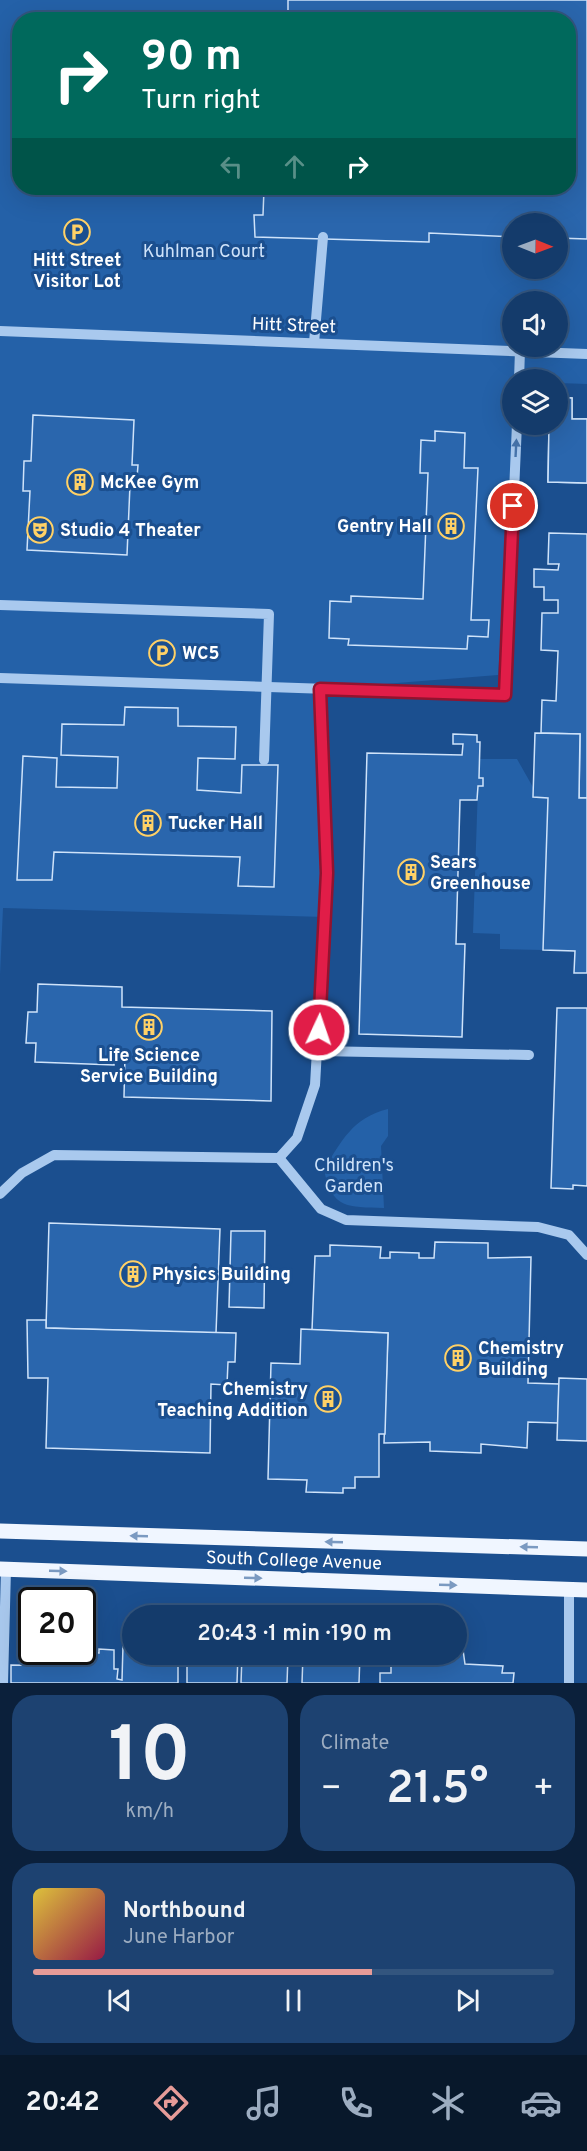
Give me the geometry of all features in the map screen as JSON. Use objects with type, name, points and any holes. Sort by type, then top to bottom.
[{"type":"main road","name":"South College Avenue","points":[[0,1531],[587,1549]]},
{"type":"main road","name":"South College Avenue","points":[[3,1569],[587,1590]]},
{"type":"street","points":[[314,343],[323,237]]},
{"type":"street","name":"Hitt Street","points":[[0,331],[502,349]]},
{"type":"street","name":"Hitt Street","points":[[568,353],[587,354]]},
{"type":"street","points":[[0,678],[505,695],[517,435]]},
{"type":"street","points":[[0,605],[269,614],[264,760]]},
{"type":"street","points":[[0,1194],[22,1173],[54,1155],[279,1158],[297,1138],[306,1118],[315,1085],[318,1051],[327,873],[320,689]]},
{"type":"street","points":[[318,1051],[529,1055]]},
{"type":"street","points":[[279,1158],[321,1209],[346,1220],[538,1227],[569,1235],[587,1255]]},
{"type":"street","points":[[3,1569],[3,1683]]},
{"type":"street","points":[[569,1590],[569,1683]]},
{"type":"green space","name":"Kuhlman Court","points":[[0,0],[587,0],[587,384],[568,383],[568,369],[502,369],[502,435],[515,435],[498,675],[321,689],[325,917],[3,908],[0,975]]},
{"type":"green space","points":[[479,759],[517,759],[534,789],[533,797],[548,798],[543,950],[500,949],[500,934],[473,933],[478,786],[483,786],[483,778],[479,778]]},
{"type":"green space","name":"Children's Garden","points":[[388,1109],[388,1136],[381,1146],[384,1208],[351,1206],[343,1203],[331,1192],[324,1169],[349,1132],[365,1118]]},
{"type":"building","points":[[288,0],[587,0],[587,239],[568,238],[568,213],[502,213],[502,236],[429,233],[429,242],[255,237],[254,215],[263,215],[264,195],[576,195],[576,12],[288,12]]},
{"type":"building","points":[[568,398],[572,398],[572,419],[587,419],[587,483],[548,482],[549,435],[568,435]]},
{"type":"building","points":[[568,398],[572,398],[572,419],[587,419],[587,483],[548,482],[549,435],[568,435]]},
{"type":"building","name":"McKee Gym","points":[[33,415],[134,420],[132,465],[138,465],[137,485],[130,485],[127,555],[27,550],[30,491],[23,491],[24,461],[31,461]]},
{"type":"building","name":"Gentry Hall","points":[[435,431],[465,433],[464,468],[478,468],[471,620],[489,620],[488,637],[468,636],[467,649],[348,645],[349,639],[329,638],[330,601],[351,602],[351,596],[423,599],[428,473],[420,473],[421,440],[435,441]]},
{"type":"building","points":[[549,533],[587,534],[587,798],[579,798],[580,734],[541,733],[542,700],[556,701],[558,651],[541,650],[542,613],[558,613],[558,600],[544,600],[544,587],[534,587],[534,569],[558,570],[559,564],[548,564]]},
{"type":"building","name":"Tucker Hall","points":[[125,707],[178,708],[178,726],[236,727],[235,759],[198,758],[197,790],[241,793],[242,765],[278,765],[274,887],[238,886],[240,857],[54,852],[52,880],[17,880],[23,756],[57,758],[56,787],[117,788],[118,757],[61,755],[62,724],[124,725]]},
{"type":"building","points":[[535,733],[580,734],[579,798],[587,798],[587,973],[574,973],[575,951],[543,950],[548,798],[533,797]]},
{"type":"building","name":"Sears Greenhouse","points":[[453,734],[477,735],[477,742],[480,742],[479,778],[483,778],[483,786],[478,786],[477,800],[460,800],[456,944],[465,944],[462,1037],[359,1034],[367,753],[462,755],[463,744],[453,744]]},
{"type":"building","name":"Life Science Service Building","points":[[38,984],[122,987],[122,1007],[272,1011],[271,1101],[124,1097],[125,1055],[121,1055],[121,1059],[114,1059],[114,1065],[35,1062],[36,1043],[26,1043],[28,1012],[37,1012]]},
{"type":"building","points":[[557,1008],[587,1008],[587,1186],[573,1185],[573,1189],[551,1188]]},
{"type":"building","name":"Physics Building","points":[[49,1223],[220,1229],[216,1333],[46,1328]]},
{"type":"building","points":[[231,1231],[265,1231],[264,1308],[229,1307]]},
{"type":"building","name":"Chemistry Building","points":[[435,1242],[488,1243],[488,1258],[531,1257],[528,1383],[559,1384],[558,1423],[528,1422],[527,1448],[481,1444],[481,1453],[430,1451],[430,1442],[384,1443],[388,1333],[312,1330],[315,1256],[330,1256],[330,1245],[381,1247],[380,1258],[390,1258],[390,1252],[419,1253],[419,1258],[434,1258]]},
{"type":"building","points":[[27,1320],[46,1320],[46,1328],[236,1333],[235,1362],[228,1362],[227,1385],[211,1384],[210,1453],[46,1448],[48,1378],[28,1378]]},
{"type":"building","name":"Chemistry Teaching Addition","points":[[301,1329],[388,1333],[385,1434],[379,1434],[379,1477],[355,1477],[355,1488],[343,1488],[343,1493],[306,1492],[307,1480],[268,1479],[271,1363],[300,1364]]},
{"type":"building","points":[[559,1378],[587,1379],[587,1441],[557,1440]]},
{"type":"building","points":[[99,1649],[114,1650],[114,1669],[118,1669],[117,1679],[122,1680],[122,1665],[178,1665],[178,1683],[11,1683],[11,1665],[96,1665],[96,1653],[99,1653]]},
{"type":"building","points":[[467,1664],[503,1666],[502,1673],[514,1673],[513,1683],[380,1683],[380,1673],[391,1673],[391,1665]]},
{"type":"building","points":[[187,1665],[238,1665],[237,1683],[187,1683]]},
{"type":"building","points":[[242,1665],[288,1665],[287,1683],[241,1683]]},
{"type":"building","points":[[303,1665],[360,1665],[359,1683],[302,1683]]},
{"type":"place","name":"Hitt Street Visitor Lot","points":[[77,232]]},
{"type":"place","name":"McKee Gym","points":[[80,482]]},
{"type":"place","name":"Gentry Hall","points":[[451,526]]},
{"type":"place","name":"Studio 4 Theater","points":[[40,530]]},
{"type":"place","name":"WC5","points":[[162,653]]},
{"type":"place","name":"Tucker Hall","points":[[148,823]]},
{"type":"place","name":"Sears Greenhouse","points":[[411,872]]},
{"type":"place","name":"Life Science Service Building","points":[[149,1027]]},
{"type":"place","name":"Physics Building","points":[[133,1274]]},
{"type":"place","name":"Chemistry Building","points":[[458,1358]]},
{"type":"place","name":"Chemistry Teaching Addition","points":[[328,1399]]},
{"type":"route","points":[[319,1030],[327,873],[320,689],[505,695],[513,506]]}]
